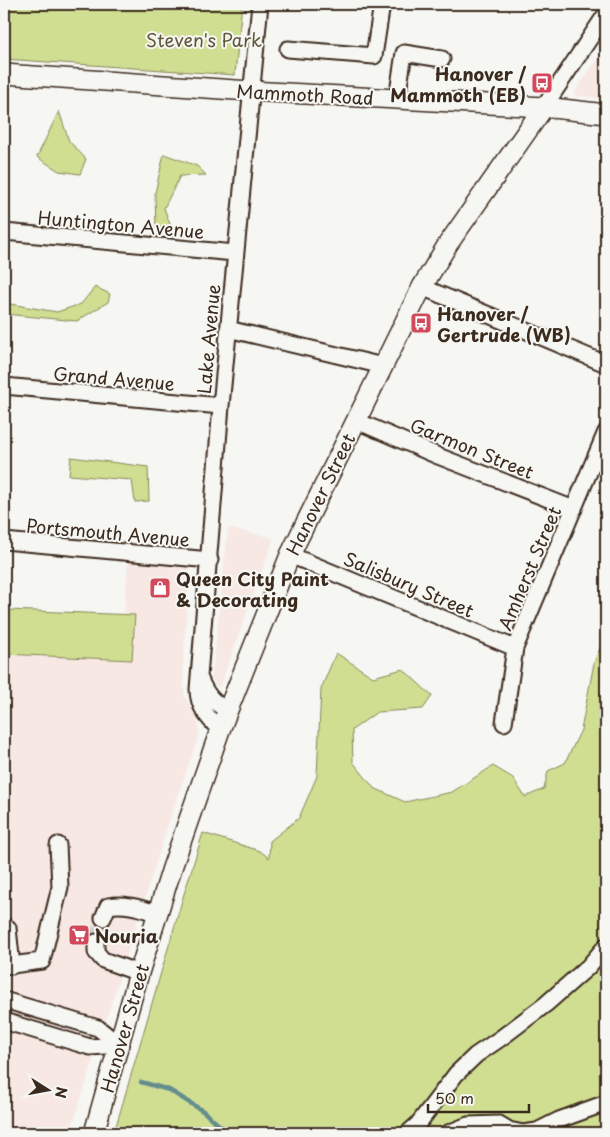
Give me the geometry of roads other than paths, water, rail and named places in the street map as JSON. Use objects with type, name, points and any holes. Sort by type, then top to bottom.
[{"type":"main road","name":"Mammoth Road","points":[[4,74],[250,91],[544,107],[606,114]]},
{"type":"main road","name":"Hanover Street","points":[[94,1133],[157,913],[220,730],[290,555],[422,288],[457,230],[544,107]]},
{"type":"street","name":"Lake Avenue","points":[[220,730],[208,718],[198,699],[221,406],[250,91],[260,4]]},
{"type":"street","points":[[288,49],[374,56],[382,4]]},
{"type":"street","name":"Hanover Street","points":[[544,107],[606,14]]},
{"type":"street","points":[[397,99],[404,52],[442,60]]},
{"type":"street","name":"Huntington Avenue","points":[[4,232],[235,253]]},
{"type":"street","points":[[422,288],[606,364]]},
{"type":"street","points":[[228,329],[383,366]]},
{"type":"street","name":"Grand Avenue","points":[[4,386],[221,406]]},
{"type":"street","name":"Garmon Street","points":[[356,421],[438,456],[574,509]]},
{"type":"street","name":"Amherst Street","points":[[504,723],[512,679],[515,648],[606,432]]},
{"type":"street","name":"Portsmouth Avenue","points":[[4,541],[210,560]]},
{"type":"street","name":"Salisbury Street","points":[[290,555],[515,648]]},
{"type":"street","points":[[200,678],[211,700],[228,712]]},
{"type":"street","points":[[4,926],[8,928],[8,966],[42,961],[60,887],[58,846]]},
{"type":"street","points":[[103,918],[108,906],[115,905],[130,905],[157,913]]},
{"type":"street","points":[[96,942],[96,952],[103,960],[140,973]]},
{"type":"street","points":[[408,1133],[418,1124],[456,1074],[476,1055],[546,1004],[588,967],[606,946]]},
{"type":"street","points":[[4,1000],[98,1028],[118,1045]]},
{"type":"street","points":[[4,1021],[90,1048],[118,1045]]},
{"type":"street","points":[[448,1133],[468,1125],[499,1124],[509,1130],[523,1133],[537,1131],[559,1120],[606,1103]]},
{"type":"waterway","points":[[141,1082],[169,1090],[203,1111],[228,1133]]},
{"type":"tunnel","points":[[96,942],[103,918]]},
{"type":"place","name":"Hanover / Mammoth (EB)","points":[[542,83]]},
{"type":"place","name":"Hanover / Gertrude (WB)","points":[[421,323]]},
{"type":"place","name":"Queen City Paint & Decorating","points":[[160,588]]},
{"type":"place","name":"Nouria","points":[[79,935]]},
{"type":"park label","name":"Steven's Park","points":[[204,39]]}]
